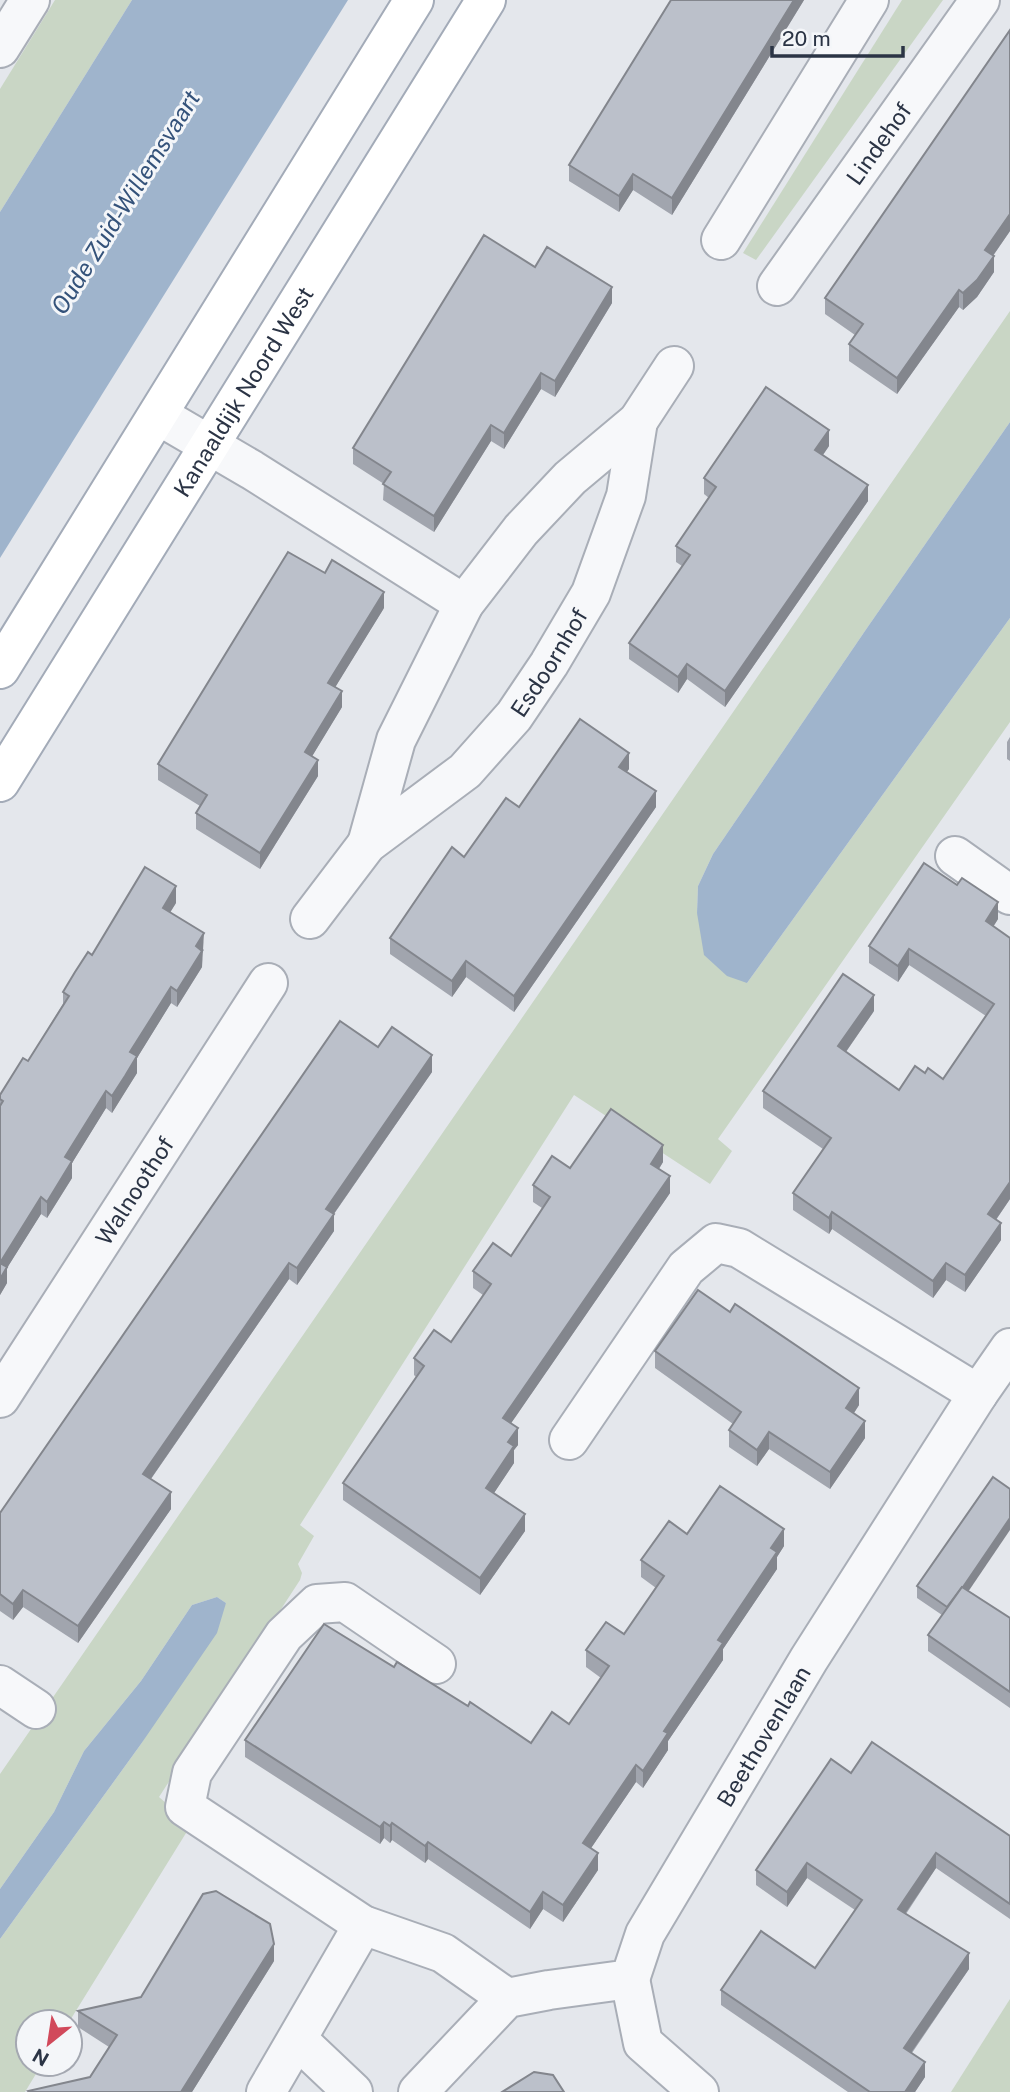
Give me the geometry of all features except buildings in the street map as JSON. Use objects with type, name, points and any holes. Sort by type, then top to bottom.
[{"type":"main road","points":[[0,669],[414,0]]},
{"type":"main road","name":"Kanaaldijk Noord West","points":[[0,782],[486,0]]},
{"type":"street","points":[[0,48],[30,0]]},
{"type":"street","points":[[721,240],[869,0]]},
{"type":"street","name":"Lindehof","points":[[776,286],[980,0]]},
{"type":"street","name":"Esdoornhof","points":[[367,844],[396,740],[464,604],[521,530],[570,478],[638,421],[674,366]]},
{"type":"street","points":[[158,415],[252,470],[464,604]]},
{"type":"street","name":"Esdoornhof","points":[[310,919],[367,844],[466,771],[514,716],[549,664],[591,593],[626,496],[638,421]]},
{"type":"street","points":[[955,856],[1010,895]]},
{"type":"street","name":"Walnoothof","points":[[0,1398],[268,983]]},
{"type":"street","points":[[569,1440],[686,1268],[716,1243],[739,1248],[978,1394]]},
{"type":"street","name":"Beethovenlaan","points":[[629,1979],[645,1934],[794,1683],[1010,1348]]},
{"type":"street","points":[[436,1664],[345,1602],[317,1604],[284,1635],[192,1773],[185,1807],[363,1925],[443,1953],[507,1998]]},
{"type":"street","points":[[0,1685],[36,1709]]},
{"type":"street","points":[[266,2092],[363,1925]]},
{"type":"street","points":[[418,2092],[507,1998],[629,1979],[643,2043],[699,2092]]},
{"type":"street","points":[[298,2040],[353,2092]]},
{"type":"green space","points":[[55,0],[132,0],[0,212],[0,89]]},
{"type":"green space","points":[[902,0],[943,0],[756,260],[743,253]]},
{"type":"green space","points":[[1010,311],[1010,422],[713,854],[698,886],[697,913],[747,983],[1010,618],[1010,722],[718,1139],[732,1151],[710,1184],[574,1095],[300,1525],[314,1536],[298,1564],[302,1573],[300,1580],[159,1797],[191,1825],[78,2008],[14,2008],[14,2078],[34,2078],[25,2092],[0,2092],[0,1939],[141,1744],[226,1603],[217,1597],[192,1605],[141,1681],[84,1751],[54,1812],[0,1889],[0,1774]]},
{"type":"green space","points":[[1010,1999],[1010,2092],[951,2092]]},
{"type":"water","name":"Oude Zuid-Willemsvaart","points":[[132,0],[348,0],[0,558],[0,212]]},
{"type":"water","points":[[1010,422],[1010,618],[747,983],[727,976],[704,955],[697,913],[698,886],[713,854]]},
{"type":"water","points":[[217,1597],[226,1603],[217,1633],[141,1744],[0,1939],[0,1889],[54,1812],[84,1751],[141,1681],[192,1605]]}]
